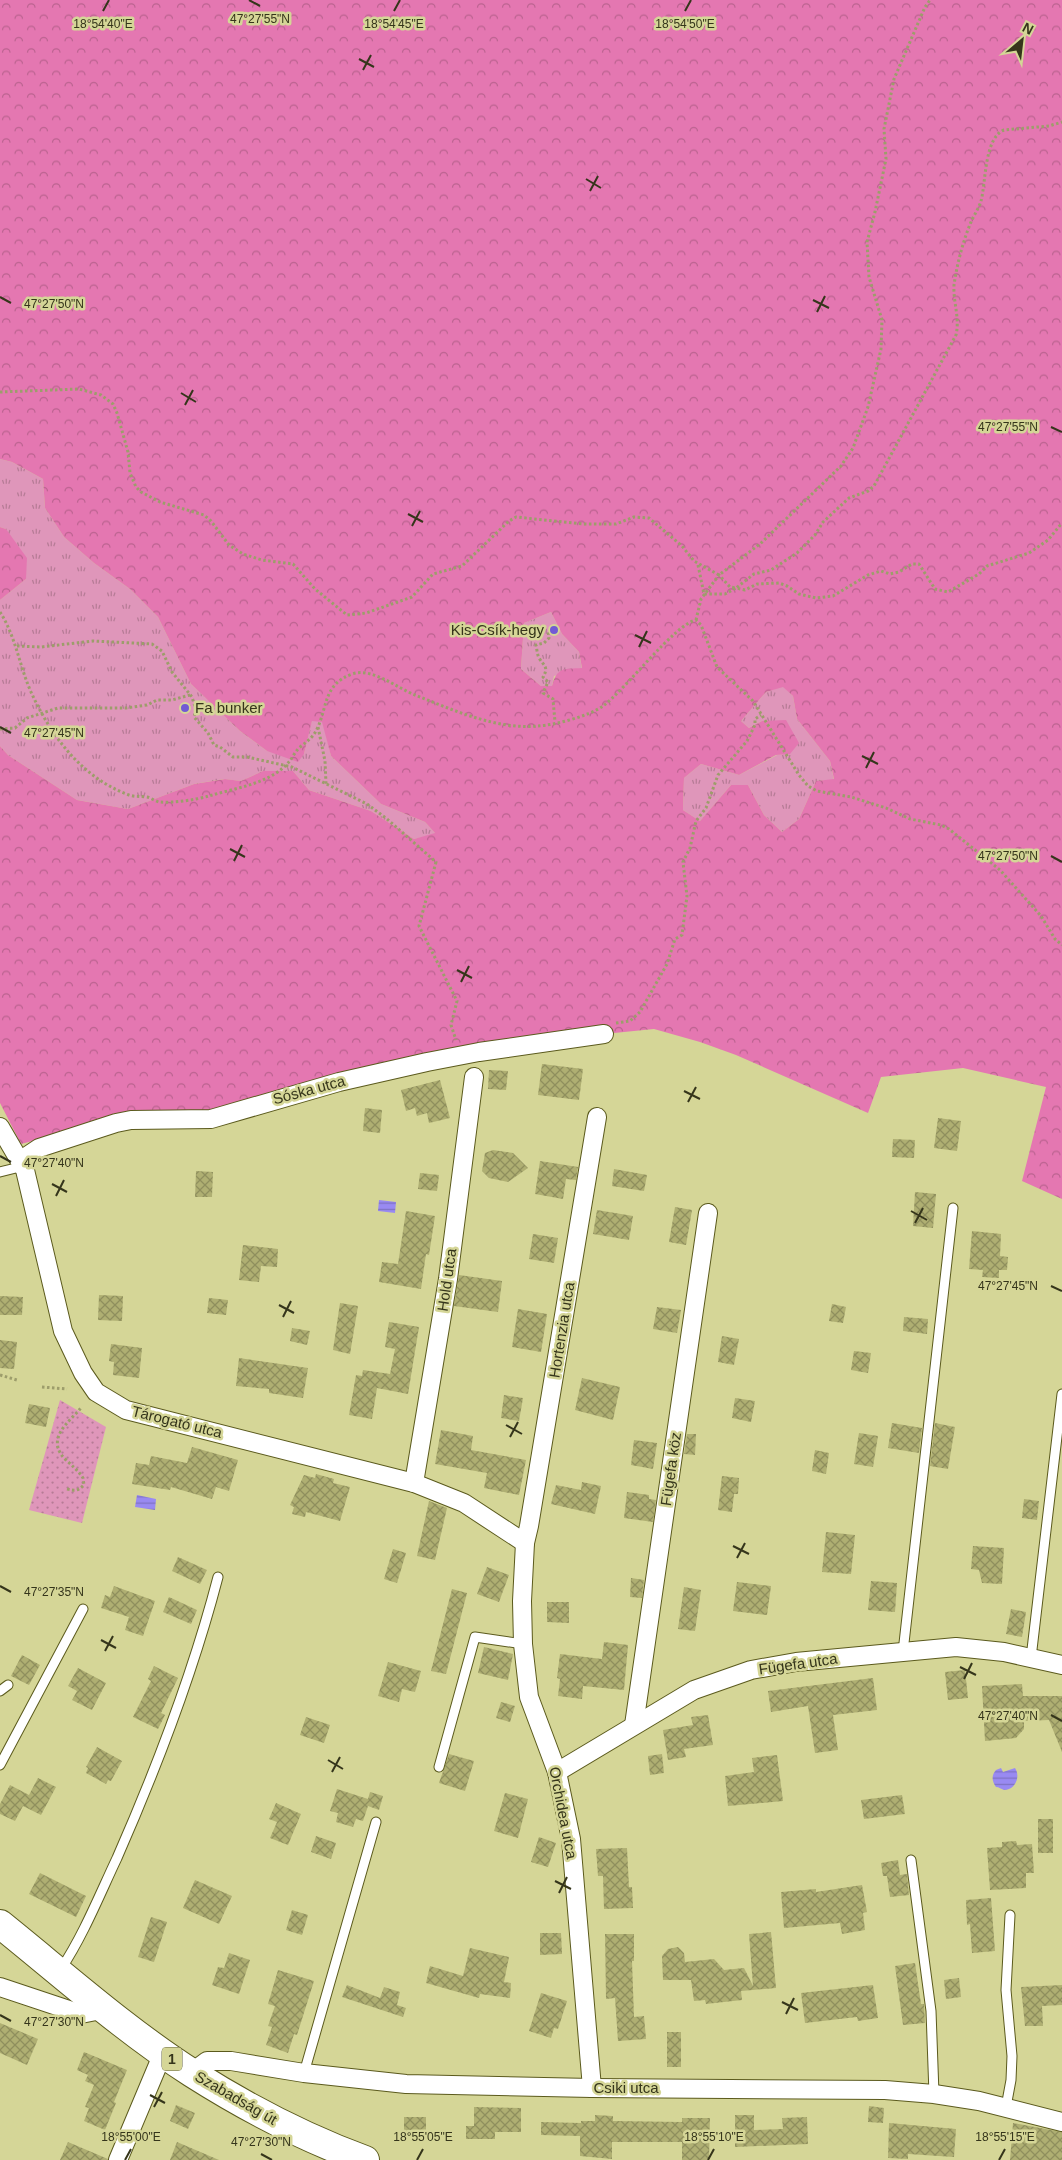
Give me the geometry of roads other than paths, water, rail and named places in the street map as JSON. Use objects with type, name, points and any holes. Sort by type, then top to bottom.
[{"type":"main road","name":"Szabadság út","points":[[0,1924],[106,2009],[191,2073],[277,2122],[335,2149],[365,2160]]},
{"type":"street","name":"Sóska utca","points":[[22,1163],[39,1148],[116,1123],[131,1120],[211,1119],[339,1082],[461,1056],[541,1042],[604,1034]]},
{"type":"street","name":"Hold utca","points":[[414,1483],[448,1280],[474,1077]]},
{"type":"street","name":"Hortenzia utca","points":[[525,1543],[598,1116]]},
{"type":"street","name":"Tárogató utca","points":[[0,1127],[22,1163],[63,1331],[83,1373],[96,1392],[126,1410],[414,1483],[464,1502],[525,1543]]},
{"type":"street","name":"Fügefa köz","points":[[634,1725],[708,1213]]},
{"type":"street","name":"Orchidea utca","points":[[525,1543],[522,1601],[523,1644],[529,1697],[557,1772],[571,1839],[592,2088]]},
{"type":"street","name":"Fügefa utca","points":[[557,1772],[694,1690],[751,1670],[796,1662],[956,1647],[1004,1652],[1062,1664]]},
{"type":"street","points":[[0,1987],[81,2014],[106,2009]]},
{"type":"street","points":[[118,2160],[163,2053]]},
{"type":"street","name":"Csiki utca","points":[[191,2073],[208,2061],[231,2061],[304,2073],[406,2084],[592,2088],[885,2090],[934,2094],[1006,2107],[1062,2122]]},
{"type":"lane","points":[[0,1172],[22,1163]]},
{"type":"lane","points":[[903,1652],[953,1208]]},
{"type":"lane","points":[[1031,1658],[1062,1394]]},
{"type":"lane","points":[[60,1972],[79,1942],[143,1798],[203,1636],[218,1577]]},
{"type":"lane","points":[[0,1765],[83,1609]]},
{"type":"lane","points":[[439,1767],[475,1637],[523,1644]]},
{"type":"lane","points":[[0,1691],[8,1684]]},
{"type":"lane","points":[[304,2073],[376,1822]]},
{"type":"lane","points":[[911,1860],[931,2011],[934,2094]]},
{"type":"lane","points":[[1006,2107],[1011,2080],[1012,2056],[1006,1990],[1010,1915]]},
{"type":"place","name":"Kis-Csík-hegy","points":[[554,630]]},
{"type":"place","name":"Fa bunker","points":[[185,708]]}]
